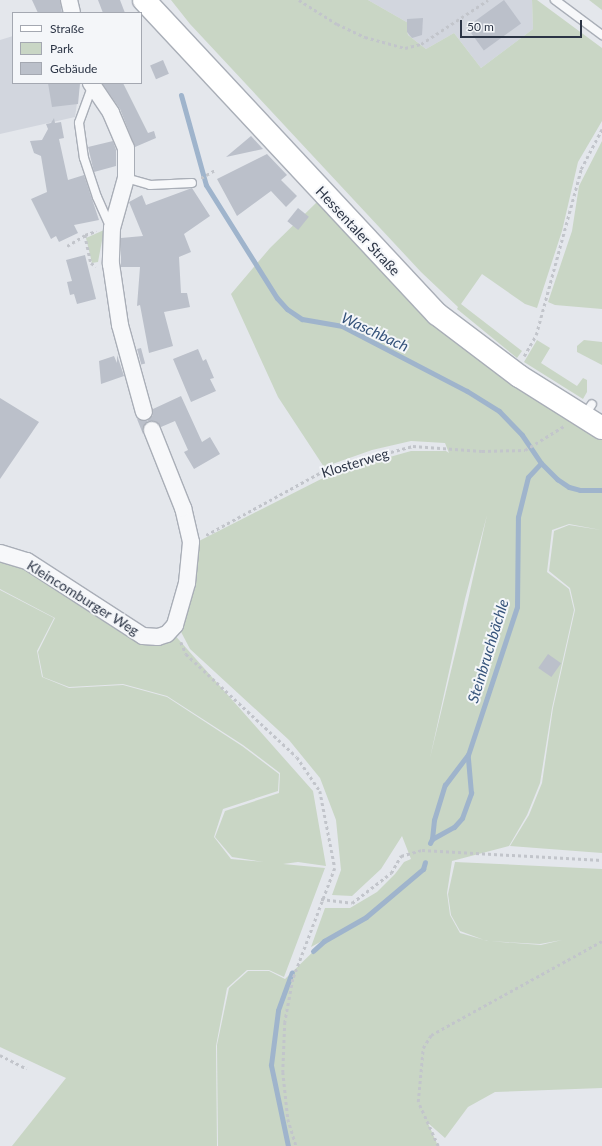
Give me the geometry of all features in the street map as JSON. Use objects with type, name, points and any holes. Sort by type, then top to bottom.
[{"type":"main road","name":"Hessentaler Straße","points":[[144,0],[437,314],[519,376],[593,416]]},
{"type":"street","points":[[69,0],[72,12]]},
{"type":"street","points":[[92,85],[111,113],[126,148],[126,178],[112,228],[111,264],[120,325],[144,412]]},
{"type":"street","points":[[152,430],[183,508],[190,542],[187,583],[175,625]]},
{"type":"street","name":"Kleincomburger Weg","points":[[0,553],[27,561],[143,636],[158,637],[167,634],[175,625]]},
{"type":"lane","points":[[555,0],[602,35]]},
{"type":"lane","points":[[92,85],[79,123],[83,151],[97,197],[112,228]]},
{"type":"lane","points":[[126,178],[150,186],[192,183]]},
{"type":"path","points":[[299,0],[337,24],[358,34],[405,48],[422,44],[488,0]]},
{"type":"path","points":[[522,358],[536,335],[581,169],[602,129]]},
{"type":"path","points":[[67,246],[85,235],[91,263],[99,265]]},
{"type":"path","name":"Klosterweg","points":[[190,542],[327,469],[413,446],[512,451],[525,450],[557,428]]},
{"type":"path","points":[[175,625],[186,654],[297,756],[320,791],[335,868],[321,899],[293,979],[285,1022],[283,1072],[288,1120],[296,1146]]},
{"type":"path","points":[[321,899],[352,902],[391,873],[401,856],[422,850],[602,860]]},
{"type":"path","points":[[438,1146],[418,1102],[423,1048],[431,1035],[602,941]]},
{"type":"path","points":[[0,1055],[27,1069]]},
{"type":"shaded area","points":[[368,0],[532,0],[533,29],[481,68],[454,33],[426,49],[408,35],[410,24]]},
{"type":"shaded area","points":[[12,36],[12,84],[80,84],[75,117],[0,134],[0,40]]},
{"type":"green space","points":[[171,0],[368,0],[410,24],[407,30],[408,35],[426,49],[454,33],[481,68],[533,29],[532,0],[537,0],[602,48],[602,121],[578,162],[562,231],[537,308],[525,304],[482,274],[461,304],[522,351],[517,358],[457,309],[458,307],[421,272],[190,24]]},
{"type":"green space","points":[[589,0],[602,0],[602,10]]},
{"type":"green space","points":[[602,141],[602,309],[555,305],[548,302],[572,231],[579,186]]},
{"type":"green space","points":[[317,202],[363,246],[416,309],[484,360],[602,440],[602,853],[510,846],[529,815],[542,783],[553,708],[575,610],[570,588],[549,571],[554,531],[569,525],[601,530],[569,524],[552,530],[547,572],[569,589],[574,610],[552,708],[540,783],[527,815],[509,846],[452,861],[447,893],[450,915],[460,933],[484,940],[460,931],[451,915],[448,894],[455,862],[602,869],[602,1088],[495,1092],[468,1107],[445,1138],[428,1123],[438,1146],[218,1146],[217,1045],[229,988],[248,971],[269,971],[285,979],[320,945],[348,927],[311,947],[325,908],[350,908],[377,892],[395,874],[404,862],[411,859],[402,836],[381,869],[352,896],[332,895],[341,870],[336,820],[320,778],[289,740],[190,649],[179,628],[197,542],[333,473],[411,451],[446,451],[449,453],[445,443],[411,441],[372,450],[324,467],[278,397],[231,294],[270,248]],"holes":[[[487,515],[430,758],[465,599]],[[562,940],[541,945],[491,941],[540,944]]]},
{"type":"green space","points":[[104,230],[98,262],[92,263],[86,238]]},
{"type":"green space","points":[[537,340],[550,348],[541,363],[577,386],[583,378],[587,380],[587,392],[583,399],[524,362]]},
{"type":"green space","points":[[584,340],[602,342],[602,365],[577,352],[577,346]]},
{"type":"green space","points":[[0,560],[29,569],[136,638],[172,632],[313,791],[326,866],[298,862],[283,864],[325,868],[284,977],[269,970],[247,970],[227,988],[216,1046],[217,1146],[12,1146],[66,1078],[0,1047],[0,590],[54,618],[37,651],[42,677],[69,688],[123,685],[167,697],[242,746],[279,774],[278,791],[223,809],[214,837],[231,859],[264,862],[232,857],[215,837],[225,811],[279,793],[280,773],[243,745],[167,696],[123,684],[69,687],[43,677],[38,652],[55,618],[0,589]]},
{"type":"building","points":[[32,0],[60,0],[62,12],[38,12]]},
{"type":"building","points":[[98,0],[120,0],[125,12],[103,12]]},
{"type":"building","points":[[504,0],[521,23],[484,50],[467,27]]},
{"type":"building","points":[[423,18],[422,35],[412,38],[407,32],[407,19]]},
{"type":"building","points":[[163,60],[169,74],[156,79],[150,65]]},
{"type":"building","points":[[48,84],[80,84],[78,104],[52,107]]},
{"type":"building","points":[[103,84],[124,84],[148,133],[154,131],[156,138],[135,147],[120,109]]},
{"type":"building","points":[[54,118],[55,123],[61,122],[64,138],[59,139],[68,180],[84,175],[99,220],[74,225],[78,233],[59,242],[56,236],[51,239],[31,199],[47,192],[41,156],[34,153],[30,141],[42,140],[48,129],[46,124],[51,123]]},
{"type":"building","points":[[251,136],[263,149],[226,157]]},
{"type":"building","points":[[113,141],[116,150],[116,166],[94,172],[88,147]]},
{"type":"building","points":[[267,154],[287,175],[281,180],[297,196],[286,207],[271,191],[237,216],[217,179]]},
{"type":"building","points":[[192,188],[210,216],[184,234],[191,252],[179,257],[181,293],[187,293],[190,307],[164,312],[173,346],[149,353],[140,305],[137,306],[140,267],[121,267],[121,238],[143,236],[129,202],[142,195],[146,205]]},
{"type":"building","points":[[298,208],[309,217],[298,230],[287,221]]},
{"type":"building","points":[[85,255],[96,299],[77,304],[74,294],[70,295],[67,282],[72,281],[66,260]]},
{"type":"building","points":[[141,348],[145,363],[141,364],[137,349]]},
{"type":"building","points":[[198,349],[203,361],[206,359],[214,378],[210,379],[216,391],[191,402],[173,359]]},
{"type":"building","points":[[117,355],[124,376],[101,384],[99,361],[114,356],[117,363]]},
{"type":"building","points":[[181,396],[202,442],[210,437],[220,454],[194,469],[184,452],[188,450],[175,421],[161,427],[154,421],[148,421],[143,428],[143,434],[137,419],[147,421],[153,415],[153,409]]},
{"type":"building","points":[[0,398],[39,422],[0,479]]},
{"type":"building","points":[[548,654],[561,663],[551,677],[538,668]]},
{"type":"waterway","name":"Waschbach","points":[[181,95],[206,185],[277,298],[287,309],[302,319],[342,326],[467,391],[499,411],[522,435],[541,463],[557,479],[569,487],[580,490],[602,490]]},
{"type":"waterway","name":"Steinbruchbächle","points":[[430,843],[432,839],[454,827],[462,818],[471,793],[468,755],[517,607],[518,517],[528,477],[541,463]]},
{"type":"waterway","name":"Steinbruchbächle","points":[[432,839],[434,820],[445,785],[468,755]]},
{"type":"waterway","name":"Steinbruchbächle","points":[[313,951],[324,941],[366,917],[423,869],[425,862]]},
{"type":"waterway","name":"Steinbruchbächle","points":[[288,1146],[271,1065],[278,1010],[292,972]]}]
